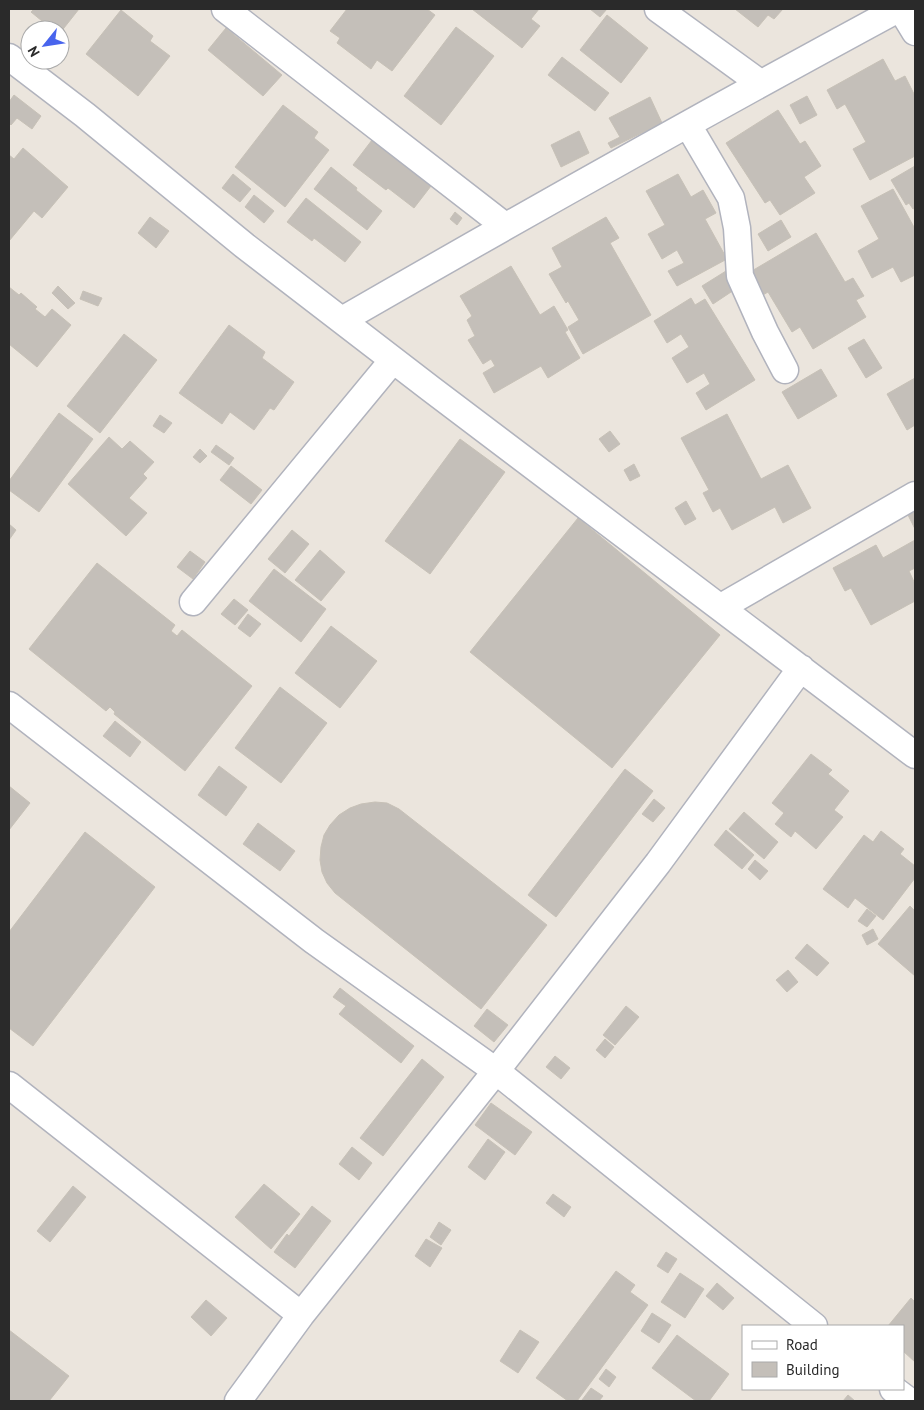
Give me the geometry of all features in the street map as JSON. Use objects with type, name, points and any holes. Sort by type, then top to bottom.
[{"type":"street","points":[[225,9],[505,226]]},
{"type":"street","points":[[658,9],[760,83]]},
{"type":"street","points":[[342,320],[760,83],[900,9],[915,32]]},
{"type":"street","points":[[9,57],[85,115],[246,246],[393,360],[915,755]]},
{"type":"street","points":[[688,125],[731,198],[737,228],[740,276],[765,332],[785,370]]},
{"type":"street","points":[[193,602],[393,360]]},
{"type":"street","points":[[721,607],[915,495]]},
{"type":"street","points":[[238,1401],[301,1315],[496,1071],[658,862],[801,668]]},
{"type":"street","points":[[9,705],[314,941],[496,1071],[813,1325]]},
{"type":"street","points":[[9,1085],[301,1315]]},
{"type":"street","points":[[894,1390],[909,1401]]},
{"type":"building","points":[[34,9],[79,9],[70,20],[41,20],[31,12]]},
{"type":"building","points":[[347,9],[427,9],[435,15],[392,71],[377,60],[371,69],[337,43],[340,38],[330,31]]},
{"type":"building","points":[[472,9],[539,9],[531,19],[540,26],[522,48]]},
{"type":"building","points":[[590,9],[607,9],[600,17]]},
{"type":"building","points":[[735,9],[783,9],[774,19],[768,15],[758,27]]},
{"type":"building","points":[[121,10],[153,36],[150,41],[170,56],[138,96],[86,54]]},
{"type":"building","points":[[607,15],[648,48],[621,83],[580,50]]},
{"type":"building","points":[[456,27],[494,56],[441,125],[404,96]]},
{"type":"building","points":[[226,28],[282,75],[263,96],[208,50]]},
{"type":"building","points":[[562,57],[609,93],[595,111],[548,75]]},
{"type":"building","points":[[883,59],[895,81],[905,76],[915,96],[915,156],[870,180],[853,149],[866,142],[845,104],[837,109],[827,90]]},
{"type":"building","points":[[14,95],[41,116],[32,129],[17,118],[11,125],[9,123],[9,102]]},
{"type":"building","points":[[807,96],[817,115],[800,124],[790,105]]},
{"type":"building","points":[[650,97],[662,123],[611,148],[608,143],[620,137],[609,118]]},
{"type":"building","points":[[283,105],[318,132],[314,138],[329,150],[285,207],[235,167]]},
{"type":"building","points":[[778,110],[800,144],[805,141],[821,166],[804,177],[815,193],[780,215],[770,200],[765,203],[726,143]]},
{"type":"building","points":[[579,131],[589,153],[561,167],[551,145]]},
{"type":"building","points":[[372,140],[431,186],[414,208],[353,165]]},
{"type":"building","points":[[23,148],[68,187],[42,218],[34,211],[9,241],[9,155],[14,159]]},
{"type":"building","points":[[915,166],[915,208],[913,209],[909,203],[906,205],[891,180]]},
{"type":"building","points":[[331,167],[382,211],[367,230],[314,189]]},
{"type":"building","points":[[233,174],[251,189],[240,202],[222,188]]},
{"type":"building","points":[[678,174],[691,197],[703,190],[716,213],[705,219],[727,259],[677,286],[668,271],[684,263],[677,250],[662,259],[648,234],[665,225],[646,191]]},
{"type":"building","points":[[893,189],[915,229],[915,275],[901,282],[893,267],[872,278],[858,251],[879,239],[861,206]]},
{"type":"building","points":[[254,195],[274,211],[264,223],[245,207]]},
{"type":"building","points":[[306,198],[361,242],[345,262],[314,238],[312,241],[287,222]]},
{"type":"building","points":[[455,212],[462,218],[457,225],[450,219]]},
{"type":"building","points":[[150,217],[169,231],[156,248],[138,233]]},
{"type":"building","points":[[606,217],[619,238],[610,243],[651,315],[583,354],[568,327],[579,320],[568,301],[566,303],[549,274],[562,267],[552,248]]},
{"type":"building","points":[[781,220],[791,237],[768,251],[758,234]]},
{"type":"building","points":[[816,233],[845,282],[853,278],[864,296],[856,300],[866,317],[813,349],[800,327],[792,332],[768,292],[758,298],[745,275]]},
{"type":"building","points":[[511,266],[540,315],[554,306],[568,330],[565,332],[580,358],[548,378],[541,366],[494,393],[483,373],[495,366],[491,359],[483,364],[468,340],[475,336],[467,320],[472,316],[460,296]]},
{"type":"building","points":[[726,271],[737,288],[713,304],[702,286]]},
{"type":"building","points":[[58,286],[75,303],[68,309],[52,293]]},
{"type":"building","points":[[9,287],[19,295],[21,293],[45,317],[52,309],[71,325],[37,367],[9,344]]},
{"type":"building","points":[[83,291],[102,298],[98,306],[80,299]]},
{"type":"building","points":[[691,298],[695,305],[705,299],[755,380],[706,410],[696,393],[710,384],[704,373],[687,383],[672,358],[689,347],[681,334],[667,343],[654,321]]},
{"type":"building","points":[[229,325],[265,352],[262,358],[294,382],[274,410],[270,408],[254,430],[230,412],[222,424],[179,393]]},
{"type":"building","points":[[124,334],[157,360],[100,433],[67,406]]},
{"type":"building","points":[[864,339],[882,368],[866,378],[848,348]]},
{"type":"building","points":[[821,369],[837,396],[798,419],[782,392]]},
{"type":"building","points":[[915,378],[915,425],[907,430],[887,394]]},
{"type":"building","points":[[59,413],[93,439],[39,512],[9,490],[9,481]]},
{"type":"building","points":[[727,414],[761,479],[788,465],[811,508],[783,523],[775,507],[732,530],[720,508],[713,512],[703,493],[709,490],[681,438]]},
{"type":"building","points":[[160,415],[172,423],[164,433],[153,426]]},
{"type":"building","points":[[610,431],[620,444],[609,452],[599,439]]},
{"type":"building","points":[[109,437],[122,449],[130,441],[154,462],[143,474],[147,478],[129,498],[147,513],[126,536],[68,484]]},
{"type":"building","points":[[460,439],[505,472],[430,574],[385,541]]},
{"type":"building","points":[[216,445],[234,458],[229,465],[211,452]]},
{"type":"building","points":[[200,449],[207,456],[200,463],[193,457]]},
{"type":"building","points":[[634,464],[640,476],[630,481],[624,470]]},
{"type":"building","points":[[231,466],[262,490],[251,504],[220,480]]},
{"type":"building","points":[[686,501],[696,519],[685,525],[675,508]]},
{"type":"building","points":[[915,506],[915,529],[906,511]]},
{"type":"building","points":[[578,518],[720,635],[612,768],[470,652]]},
{"type":"building","points":[[9,524],[16,530],[9,540]]},
{"type":"building","points":[[292,530],[309,544],[285,573],[268,559]]},
{"type":"building","points":[[915,540],[915,568],[909,571],[915,584],[915,601],[871,625],[851,588],[845,591],[833,568],[876,545],[883,558]]},
{"type":"building","points":[[320,550],[345,572],[321,601],[295,580]]},
{"type":"building","points":[[190,551],[205,562],[193,579],[177,567]]},
{"type":"building","points":[[97,563],[175,625],[171,631],[177,636],[182,630],[252,686],[185,771],[114,714],[115,712],[110,707],[106,711],[29,649]]},
{"type":"building","points":[[274,569],[326,609],[301,642],[249,601]]},
{"type":"building","points":[[234,599],[248,610],[235,625],[221,614]]},
{"type":"building","points":[[248,614],[261,624],[250,637],[238,628]]},
{"type":"building","points":[[331,626],[377,661],[340,708],[295,673]]},
{"type":"building","points":[[280,687],[327,723],[281,783],[235,748]]},
{"type":"building","points":[[115,721],[141,742],[130,757],[103,736]]},
{"type":"building","points":[[811,754],[832,770],[828,774],[849,791],[834,810],[843,817],[816,849],[795,831],[791,837],[775,824],[784,813],[772,803]]},
{"type":"building","points":[[219,766],[247,787],[226,816],[198,795]]},
{"type":"building","points":[[625,769],[653,791],[556,917],[528,895]]},
{"type":"building","points":[[9,786],[30,803],[9,830]]},
{"type":"building","points":[[654,799],[665,808],[653,822],[642,814]]},
{"type":"building","points":[[387,803],[399,809],[547,925],[481,1009],[335,893],[327,883],[322,872],[320,860],[324,835],[339,815],[361,804]]},
{"type":"building","points":[[744,812],[778,842],[764,859],[729,829]]},
{"type":"building","points":[[258,823],[295,851],[280,871],[243,844]]},
{"type":"building","points":[[726,830],[754,855],[742,869],[714,845]]},
{"type":"building","points":[[881,831],[904,849],[900,854],[915,866],[915,878],[883,920],[855,898],[848,908],[823,889],[864,835],[873,842]]},
{"type":"building","points":[[85,832],[155,887],[33,1046],[9,1028],[9,932]]},
{"type":"building","points":[[755,860],[768,871],[760,880],[748,869]]},
{"type":"building","points":[[910,906],[915,911],[915,976],[878,944]]},
{"type":"building","points":[[867,909],[876,916],[867,927],[858,921]]},
{"type":"building","points":[[873,929],[878,939],[867,945],[862,935]]},
{"type":"building","points":[[807,944],[829,963],[817,976],[795,958]]},
{"type":"building","points":[[788,970],[798,982],[787,992],[776,980]]},
{"type":"building","points":[[340,988],[414,1046],[401,1063],[339,1014],[346,1006],[333,997]]},
{"type":"building","points":[[626,1006],[639,1017],[615,1045],[603,1035]]},
{"type":"building","points":[[487,1009],[508,1025],[494,1042],[474,1026]]},
{"type":"building","points":[[605,1039],[614,1047],[605,1058],[596,1050]]},
{"type":"building","points":[[555,1056],[570,1068],[561,1079],[546,1067]]},
{"type":"building","points":[[422,1059],[444,1077],[383,1156],[360,1138]]},
{"type":"building","points":[[491,1103],[532,1132],[515,1155],[475,1125]]},
{"type":"building","points":[[488,1139],[505,1152],[485,1180],[468,1167]]},
{"type":"building","points":[[352,1147],[372,1163],[359,1180],[339,1164]]},
{"type":"building","points":[[264,1184],[300,1214],[271,1249],[235,1217]]},
{"type":"building","points":[[73,1186],[86,1197],[50,1242],[37,1231]]},
{"type":"building","points":[[553,1194],[571,1207],[564,1217],[546,1203]]},
{"type":"building","points":[[312,1206],[331,1221],[295,1268],[274,1252]]},
{"type":"building","points":[[439,1222],[451,1230],[441,1245],[430,1237]]},
{"type":"building","points":[[426,1239],[442,1248],[430,1267],[415,1256]]},
{"type":"building","points":[[666,1252],[677,1259],[668,1273],[657,1266]]},
{"type":"building","points":[[616,1271],[635,1285],[630,1292],[648,1305],[577,1401],[568,1401],[536,1378]]},
{"type":"building","points":[[680,1273],[704,1289],[685,1318],[661,1302]]},
{"type":"building","points":[[717,1283],[734,1298],[723,1310],[706,1296]]},
{"type":"building","points":[[911,1298],[915,1302],[915,1362],[904,1352],[904,1325],[889,1325]]},
{"type":"building","points":[[206,1300],[227,1318],[211,1336],[191,1317]]},
{"type":"building","points":[[652,1313],[671,1325],[659,1343],[641,1331]]},
{"type":"building","points":[[9,1330],[69,1376],[49,1401],[9,1401]]},
{"type":"building","points":[[520,1330],[539,1342],[518,1373],[500,1361]]},
{"type":"building","points":[[677,1335],[729,1374],[709,1401],[696,1401],[652,1368]]},
{"type":"building","points":[[606,1369],[616,1377],[609,1387],[599,1379]]},
{"type":"building","points":[[591,1388],[603,1396],[599,1401],[582,1400]]},
{"type":"building","points":[[848,1395],[855,1401],[843,1401]]}]
